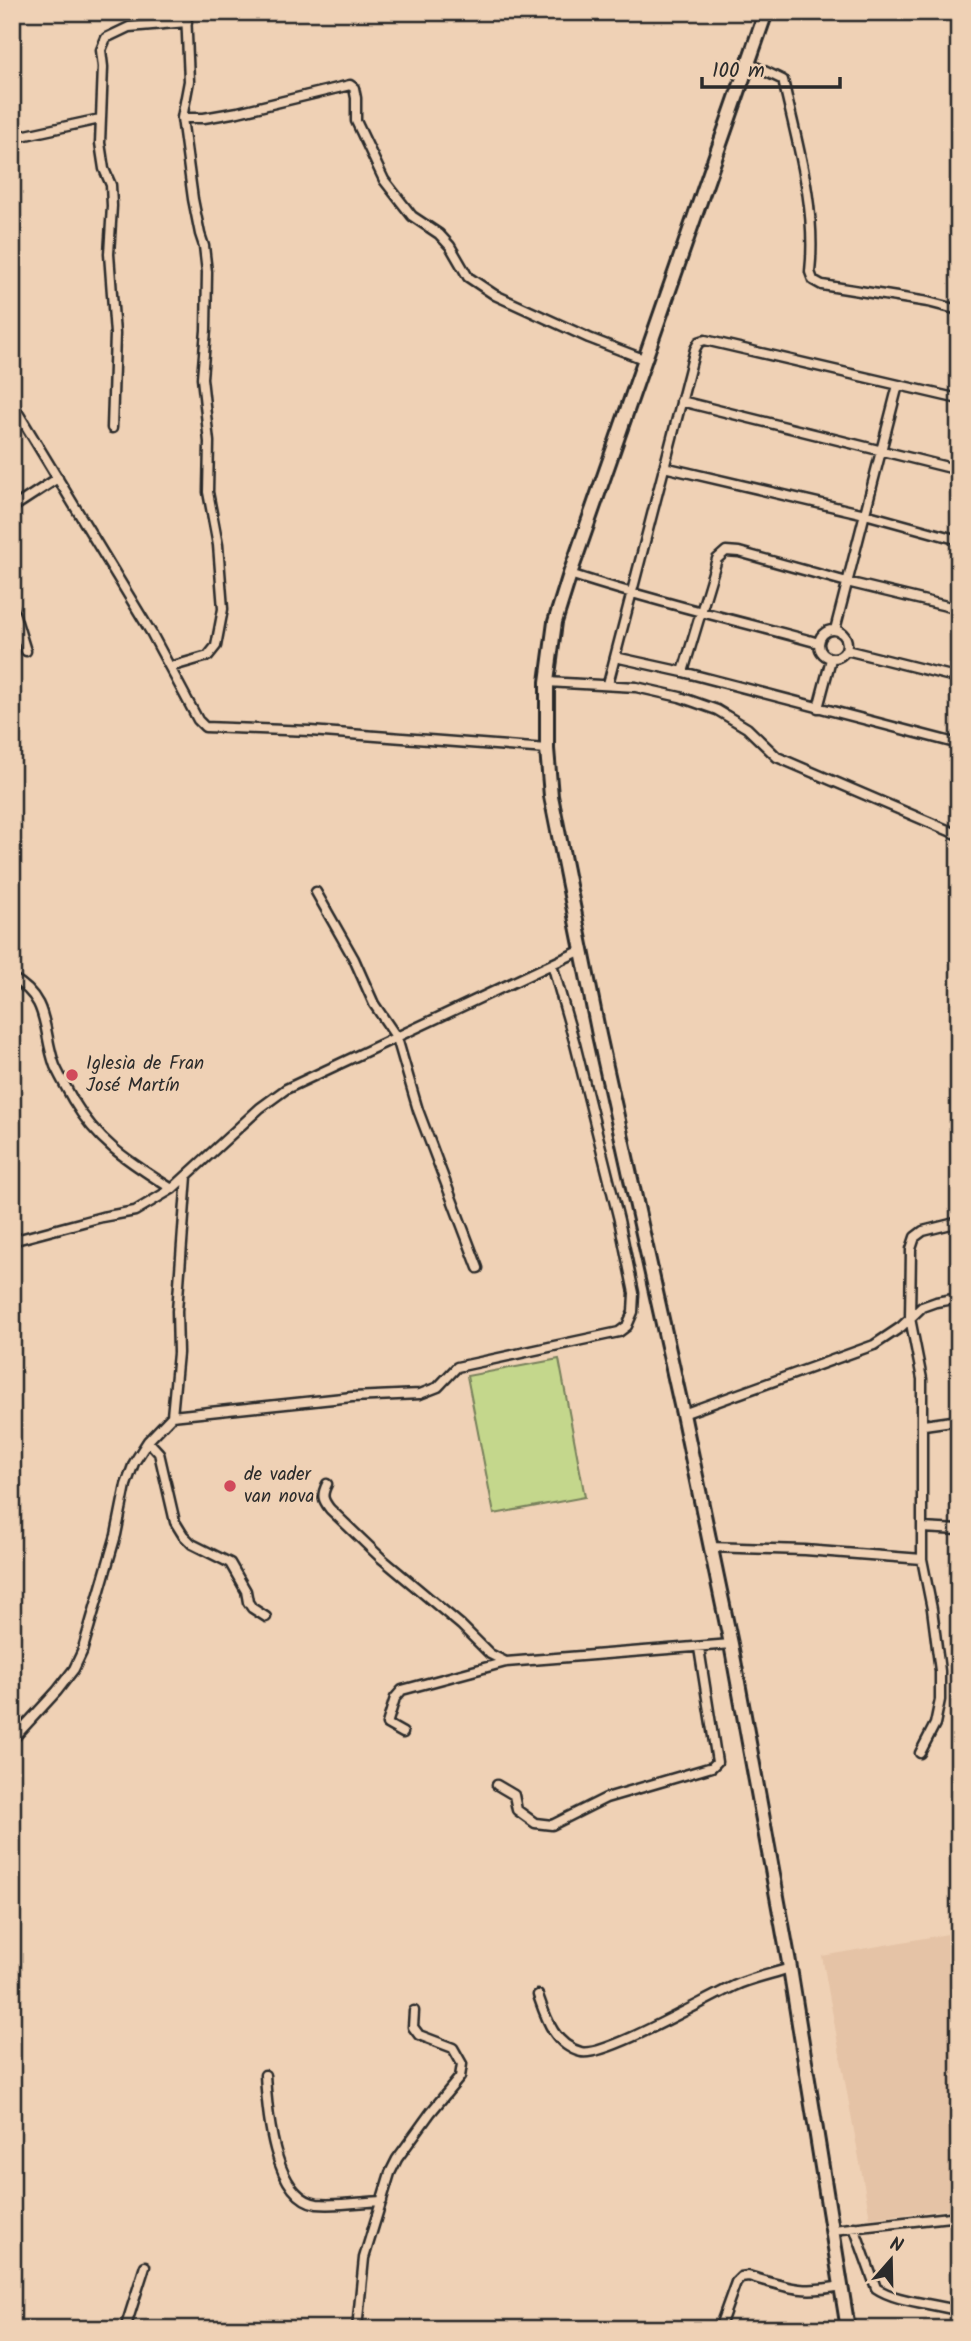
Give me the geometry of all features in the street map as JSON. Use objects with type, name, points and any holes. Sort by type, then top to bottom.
[{"type":"main road","points":[[766,12],[555,621],[547,682],[547,749],[551,796],[582,950],[731,1644],[790,1968],[848,2329]]},
{"type":"street","points":[[170,667],[208,656],[216,646],[223,609],[218,545],[208,492],[209,442],[202,378],[207,272],[182,118],[189,81],[186,12]]},
{"type":"street","points":[[112,428],[115,334],[109,254],[112,206],[111,186],[104,169],[100,143],[103,95],[101,50],[106,38],[129,27],[187,22]]},
{"type":"street","points":[[748,63],[783,80],[806,180],[811,220],[810,272],[813,280],[822,285],[854,292],[928,302],[959,310]]},
{"type":"street","points":[[182,118],[204,118],[238,112],[350,85],[354,88],[356,98],[356,121],[384,180],[412,216],[439,234],[450,246],[468,276],[495,295],[589,338],[646,360]]},
{"type":"street","points":[[12,138],[100,119]]},
{"type":"street","points":[[608,684],[681,401],[699,342],[705,340],[959,398]]},
{"type":"street","points":[[835,630],[898,385]]},
{"type":"street","points":[[681,401],[959,470]]},
{"type":"street","points":[[12,403],[170,667],[198,720],[205,727],[310,731],[547,749]]},
{"type":"street","points":[[664,467],[865,514],[959,540]]},
{"type":"street","points":[[12,508],[58,478]]},
{"type":"street","points":[[683,672],[717,559],[726,551],[739,552],[959,609]]},
{"type":"street","points":[[570,573],[631,594],[702,610],[819,643]]},
{"type":"street","points":[[12,606],[26,651]]},
{"type":"street","points":[[835,630],[846,637],[846,650],[840,657],[831,659],[821,651],[819,643],[826,632],[835,630]]},
{"type":"street","points":[[846,650],[959,678]]},
{"type":"street","points":[[615,657],[683,672],[959,744]]},
{"type":"street","points":[[818,708],[831,659]]},
{"type":"street","points":[[547,682],[636,687],[680,697],[717,710],[747,728],[777,757],[959,835]]},
{"type":"street","points":[[316,892],[350,950],[374,1004],[397,1038],[418,1110],[478,1268]]},
{"type":"street","points":[[12,1241],[135,1211],[172,1189],[260,1108],[286,1089],[582,950]]},
{"type":"street","points":[[172,1416],[352,1397],[420,1394],[438,1387],[457,1367],[620,1332],[627,1326],[633,1312],[634,1293],[575,1044],[552,964]]},
{"type":"street","points":[[12,978],[26,985],[41,1006],[55,1065],[74,1101],[102,1139],[115,1152],[172,1189]]},
{"type":"street","points":[[12,1740],[74,1669],[82,1652],[134,1463],[148,1441],[172,1416],[187,1176]]},
{"type":"street","points":[[920,1752],[935,1724],[940,1700],[940,1671],[922,1559],[924,1425],[922,1379],[910,1318],[911,1249],[915,1237],[923,1231],[959,1222]]},
{"type":"street","points":[[683,1414],[874,1345],[901,1327],[922,1307],[959,1298]]},
{"type":"street","points":[[924,1425],[959,1420]]},
{"type":"street","points":[[148,1441],[159,1453],[175,1522],[183,1535],[192,1544],[230,1563],[246,1591],[248,1602],[266,1617]]},
{"type":"street","points":[[327,1484],[323,1500],[330,1510],[381,1559],[461,1625],[489,1654],[506,1662]]},
{"type":"street","points":[[922,1528],[959,1530]]},
{"type":"street","points":[[709,1547],[805,1550],[922,1559]]},
{"type":"street","points":[[403,1733],[387,1724],[395,1698],[402,1690],[506,1662],[731,1644]]},
{"type":"street","points":[[497,1785],[514,1795],[517,1810],[535,1823],[552,1825],[606,1798],[712,1767],[717,1762],[699,1648]]},
{"type":"street","points":[[538,1995],[548,2025],[566,2046],[584,2053],[613,2045],[737,1984],[790,1968]]},
{"type":"street","points":[[357,2329],[364,2258],[390,2173],[430,2112],[460,2077],[462,2064],[453,2048],[419,2035],[413,2027],[414,2011]]},
{"type":"street","points":[[265,2075],[275,2151],[287,2180],[304,2200],[317,2204],[382,2201]]},
{"type":"street","points":[[834,2230],[959,2216]]},
{"type":"street","points":[[854,2227],[876,2288],[900,2298],[959,2311]]},
{"type":"street","points":[[125,2329],[145,2266]]},
{"type":"street","points":[[719,2329],[736,2282],[741,2277],[748,2276],[798,2290],[815,2291],[841,2286]]},
{"type":"shaded area","points":[[959,1932],[959,2208],[870,2218],[822,1956]]},
{"type":"green space","points":[[559,1359],[585,1497],[494,1514],[467,1376]]},
{"type":"place","name":"Iglesia de Fran José Martín","points":[[72,1075]]},
{"type":"place","name":"de vader van nova","points":[[230,1486]]}]
